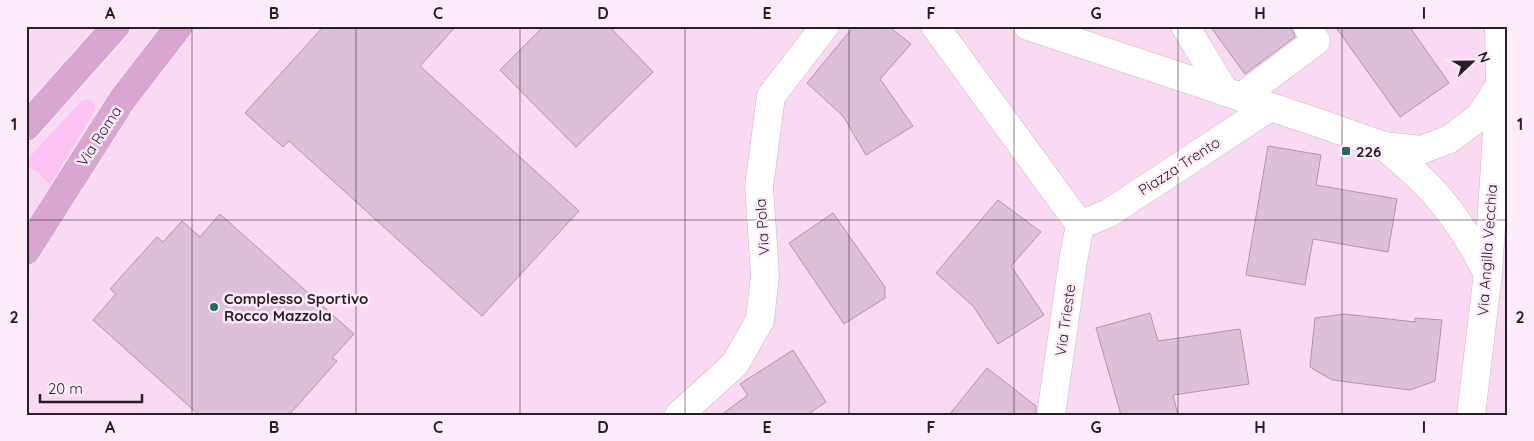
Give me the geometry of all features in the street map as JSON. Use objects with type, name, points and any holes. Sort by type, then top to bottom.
[{"type":"main road","points":[[26,127],[116,26]]},
{"type":"main road","name":"Via Roma","points":[[26,251],[122,100],[179,26]]},
{"type":"street","points":[[935,26],[1080,225]]},
{"type":"street","points":[[1185,26],[1233,95]]},
{"type":"street","name":"Via Angilla Vecchia","points":[[1471,415],[1488,273],[1500,85],[1499,26]]},
{"type":"street","name":"Via Pola","points":[[679,415],[735,364],[760,320],[765,275],[759,187],[771,96],[824,27]]},
{"type":"street","points":[[1034,27],[1084,34],[1233,95],[1384,146],[1421,150],[1450,139],[1480,116],[1500,85]]},
{"type":"street","points":[[1233,95],[1311,33]]},
{"type":"street","name":"Piazza Trento","points":[[1080,225],[1109,213],[1270,107]]},
{"type":"street","points":[[1384,146],[1422,180],[1444,204],[1472,243],[1488,273]]},
{"type":"street","name":"Via Trieste","points":[[1051,415],[1080,225]]},
{"type":"shaded area","points":[[91,100],[95,106],[94,112],[50,185],[38,172],[26,165],[26,161],[81,101]]},
{"type":"building","points":[[324,26],[456,26],[420,66],[579,211],[482,316],[289,141],[283,147],[245,113]]},
{"type":"building","points":[[544,26],[609,26],[653,72],[576,147],[500,70]]},
{"type":"building","points":[[854,26],[888,26],[911,44],[880,79],[913,126],[866,155],[843,116],[807,83]]},
{"type":"building","points":[[1210,26],[1291,26],[1295,37],[1245,74]]},
{"type":"building","points":[[1335,26],[1409,26],[1449,83],[1400,117]]},
{"type":"building","points":[[1268,146],[1321,155],[1316,185],[1397,199],[1388,252],[1313,239],[1305,285],[1246,275]]},
{"type":"building","points":[[998,200],[1041,232],[1011,266],[1044,315],[998,344],[973,306],[936,273]]},
{"type":"building","points":[[833,213],[885,287],[885,298],[844,324],[789,243]]},
{"type":"building","name":"Complesso Sportivo Rocco Mazzola","points":[[220,214],[354,334],[332,358],[337,361],[289,415],[199,415],[93,320],[116,294],[110,289],[157,237],[163,242],[182,221],[200,237]]},
{"type":"building","points":[[1150,313],[1158,341],[1240,329],[1249,384],[1173,395],[1178,415],[1121,415],[1096,328]]},
{"type":"building","points":[[1344,314],[1415,322],[1415,318],[1442,320],[1435,381],[1410,390],[1332,380],[1310,367],[1315,318]]},
{"type":"building","points":[[793,350],[826,402],[807,415],[721,415],[748,395],[740,384]]},
{"type":"building","points":[[987,368],[1036,406],[1036,415],[949,415]]},
{"type":"place","name":"226","points":[[1346,151]]},
{"type":"place","name":"Complesso Sportivo Rocco Mazzola","points":[[214,307]]}]
